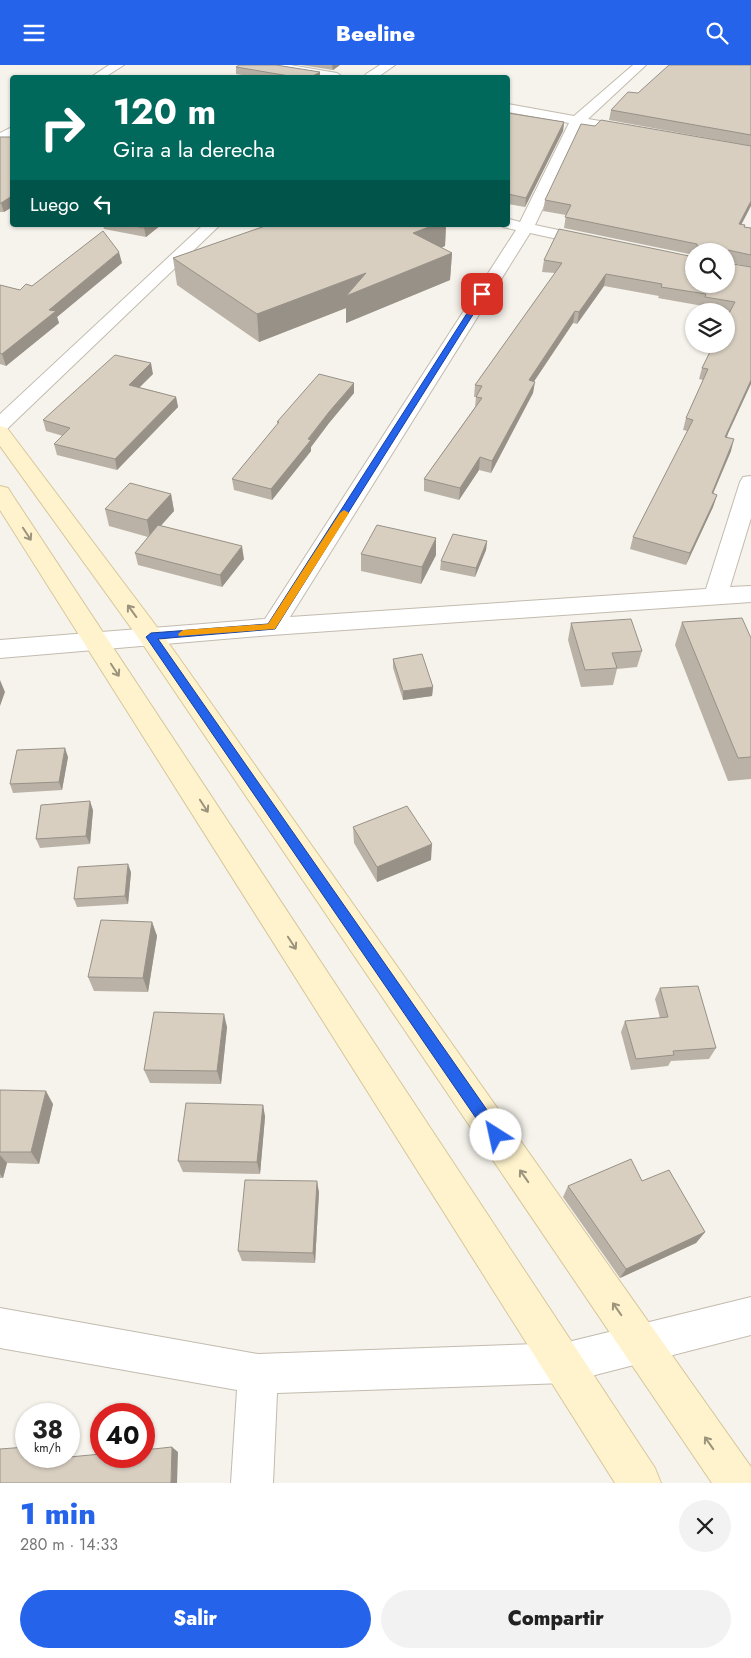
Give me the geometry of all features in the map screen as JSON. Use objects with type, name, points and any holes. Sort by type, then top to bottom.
[{"type":"street","points":[[101,75],[118,65]]},
{"type":"street","points":[[268,65],[326,75]]},
{"type":"street","points":[[373,75],[390,65]]},
{"type":"street","points":[[272,627],[516,226],[577,121],[640,65]]},
{"type":"street","points":[[510,108],[606,126]]},
{"type":"street","points":[[0,140],[10,124]]},
{"type":"street","points":[[516,226],[609,245]]},
{"type":"street","points":[[0,425],[210,227]]},
{"type":"street","points":[[0,432],[151,637],[737,1483]]},
{"type":"street","points":[[716,595],[751,482]]},
{"type":"street","points":[[0,493],[640,1483]]},
{"type":"street","points":[[0,649],[272,627],[751,594]]},
{"type":"street","points":[[0,1329],[258,1374],[564,1363],[751,1316]]},
{"type":"street","points":[[252,1483],[258,1374]]},
{"type":"building","points":[[239,65],[276,65],[320,72],[315,75],[283,75],[236,67]]},
{"type":"building","points":[[669,65],[751,65],[751,135],[611,110],[628,92],[638,93]]},
{"type":"building","points":[[510,113],[564,122],[526,198],[510,194]]},
{"type":"building","points":[[601,120],[751,146],[751,201],[739,224],[751,228],[751,255],[735,252],[735,243],[692,243],[565,217],[571,205],[545,200],[581,124],[595,126]]},
{"type":"building","points":[[0,137],[10,137],[10,197],[0,203]]},
{"type":"building","points":[[262,227],[429,227],[413,233],[452,253],[346,296],[366,273],[257,314],[173,258]]},
{"type":"building","points":[[559,229],[685,255],[685,291],[661,287],[662,284],[606,274],[579,312],[575,311],[529,380],[535,382],[492,461],[480,457],[460,488],[424,479],[482,398],[476,397],[482,386],[475,385],[562,263],[544,260]]},
{"type":"building","points":[[103,231],[119,252],[49,310],[56,311],[2,354],[0,353],[0,285],[20,290],[26,284],[32,286]]},
{"type":"building","points":[[735,264],[751,267],[751,380],[725,437],[734,439],[712,493],[717,495],[690,553],[633,537],[693,420],[686,418],[708,369],[702,368],[710,353],[735,353],[735,302],[705,297],[706,294],[700,293],[735,293]]},
{"type":"building","points":[[115,355],[151,363],[129,385],[176,397],[115,459],[54,444],[70,428],[43,420]]},
{"type":"building","points":[[319,374],[354,383],[329,412],[308,439],[311,440],[271,489],[232,479],[279,422],[277,422]]},
{"type":"building","points":[[130,483],[171,494],[147,520],[105,509]]},
{"type":"building","points":[[158,525],[242,546],[220,575],[135,553]]},
{"type":"building","points":[[377,525],[436,538],[422,567],[361,554]]},
{"type":"building","points":[[453,534],[487,541],[476,568],[441,561]]},
{"type":"building","points":[[742,618],[751,638],[751,757],[738,758],[682,622]]},
{"type":"building","points":[[631,619],[642,651],[612,653],[617,668],[585,670],[571,623]]},
{"type":"building","points":[[422,654],[433,687],[403,691],[393,659]]},
{"type":"building","points":[[65,748],[59,782],[10,784],[17,750]]},
{"type":"building","points":[[90,801],[86,836],[36,839],[41,805]]},
{"type":"building","points":[[407,806],[432,844],[377,867],[353,827]]},
{"type":"building","points":[[128,864],[125,896],[74,899],[78,867]]},
{"type":"building","points":[[101,920],[152,922],[143,978],[88,977]]},
{"type":"building","points":[[698,986],[716,1048],[673,1051],[674,1055],[636,1059],[625,1021],[668,1017],[660,988]]},
{"type":"building","points":[[154,1012],[224,1014],[217,1071],[144,1070]]},
{"type":"building","points":[[0,1090],[46,1091],[31,1152],[0,1152]]},
{"type":"building","points":[[186,1103],[263,1105],[257,1162],[178,1161]]},
{"type":"building","points":[[631,1159],[642,1181],[669,1170],[705,1232],[626,1269],[568,1186]]},
{"type":"building","points":[[245,1180],[317,1181],[313,1253],[238,1251]]},
{"type":"building","points":[[172,1447],[171,1483],[0,1483],[0,1449],[15,1448],[15,1468],[80,1468],[80,1456],[90,1455],[90,1468],[155,1468],[155,1449]]},
{"type":"slow traffic","points":[[183,634],[272,627],[344,513]]},
{"type":"route","points":[[482,294],[272,627],[151,637],[496,1135]]}]
